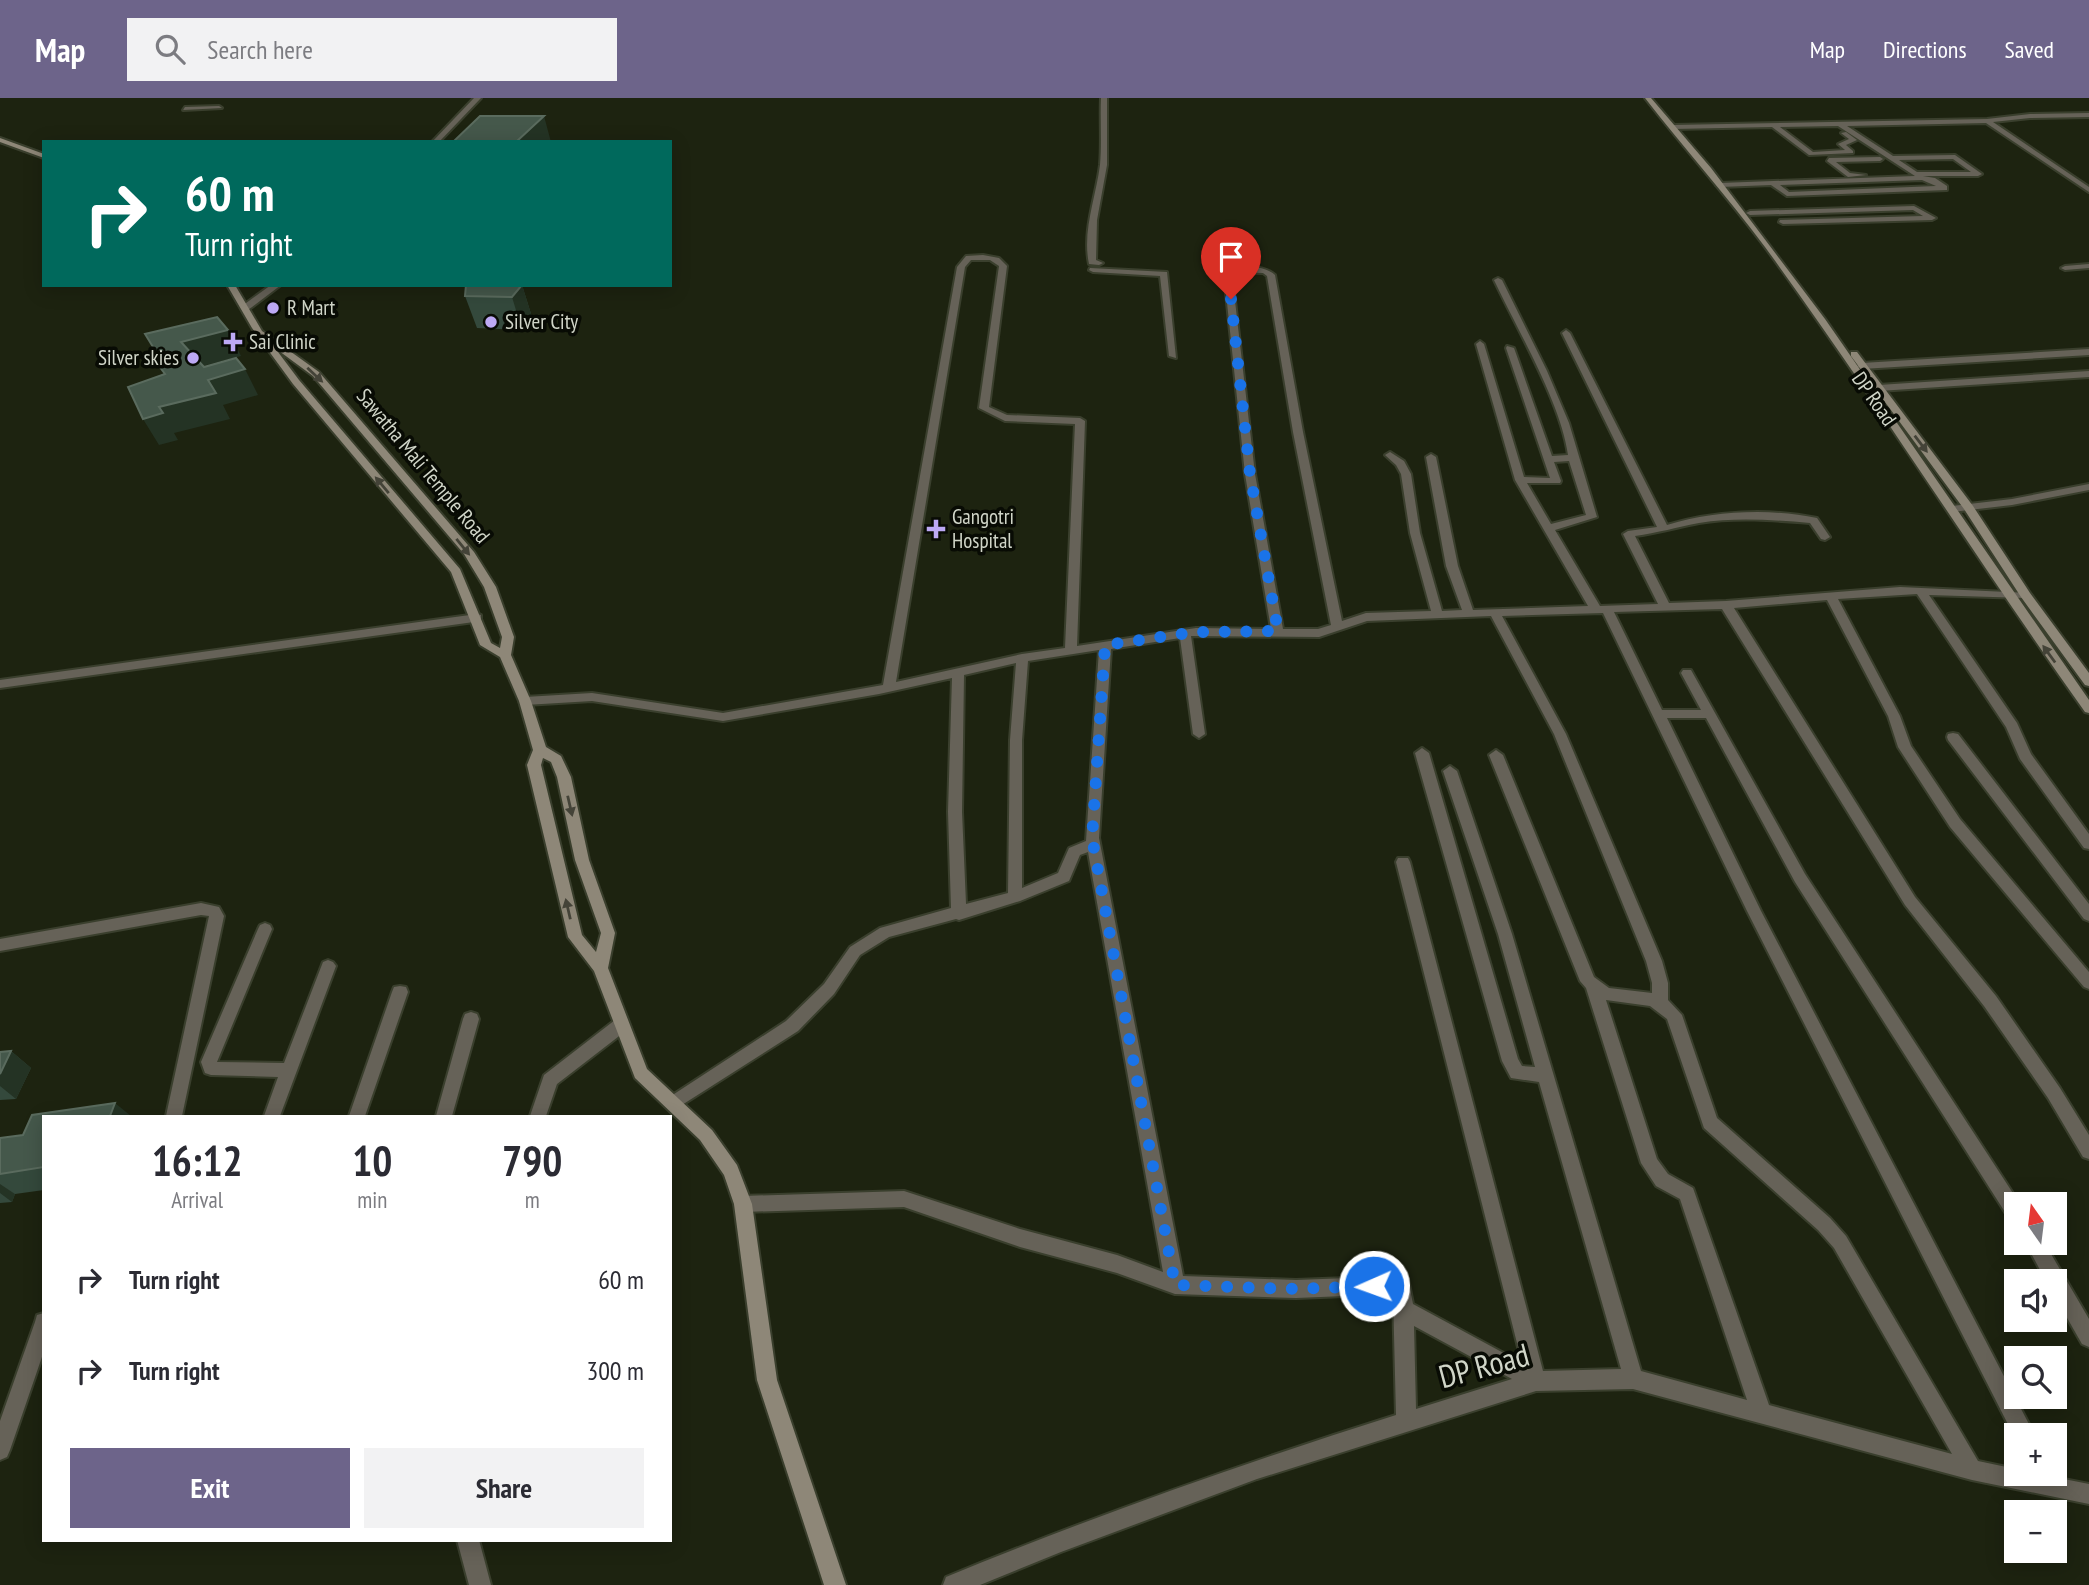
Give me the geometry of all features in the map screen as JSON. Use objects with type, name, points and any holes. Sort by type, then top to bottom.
[{"type":"street","points":[[437,140],[478,98]]},
{"type":"street","points":[[1104,98],[1103,165],[1093,220],[1095,265],[1158,271],[1164,274],[1173,356]]},
{"type":"street","name":"DP Road","points":[[1648,98],[1679,127]]},
{"type":"street","name":"DP Road","points":[[1656,98],[1725,186],[1818,317],[1952,509],[2006,593],[2089,709]]},
{"type":"street","points":[[185,109],[219,108]]},
{"type":"street","points":[[1679,127],[1987,121],[2030,116],[2089,115]]},
{"type":"street","points":[[1987,121],[2089,190]]},
{"type":"street","points":[[1773,125],[1811,154],[1851,152],[1841,144],[1853,140],[1836,124]]},
{"type":"street","points":[[1836,124],[1878,155],[1901,174],[1848,175],[1829,160],[1878,155],[1893,158],[1955,157],[1978,174],[1917,175],[1893,158]]},
{"type":"street","points":[[0,140],[42,155]]},
{"type":"street","points":[[1725,186],[1774,184],[1922,178],[1932,180],[1944,188],[1787,194],[1774,184]]},
{"type":"street","name":"DP Road","points":[[1725,186],[1750,213],[1969,508],[2025,595],[2089,682]]},
{"type":"street","points":[[1750,213],[1914,208],[1932,218],[1783,222]]},
{"type":"street","points":[[889,688],[953,307],[961,267],[969,258],[989,257],[1000,261],[1003,266],[984,408],[1005,418],[1080,421],[1071,652]]},
{"type":"street","points":[[2066,268],[2089,266]]},
{"type":"street","points":[[1278,631],[1250,474],[1228,275],[1233,270],[1265,271],[1271,275],[1298,432],[1337,627]]},
{"type":"street","points":[[1498,280],[1558,408],[1591,507],[1592,517],[1549,528]]},
{"type":"street","name":"Sawatha Mali Temple Road","points":[[231,287],[304,392],[412,523],[448,559],[477,618],[486,645],[505,655]]},
{"type":"street","points":[[245,308],[274,287]]},
{"type":"street","name":"Sawatha Mali Temple Road","points":[[261,333],[316,374],[468,552],[490,587],[508,637],[505,655],[540,750],[534,765],[575,937],[600,968],[641,1073],[706,1135],[731,1171],[743,1204],[766,1380],[835,1585]]},
{"type":"street","points":[[1566,333],[1664,530]]},
{"type":"street","points":[[1480,344],[1520,480],[1602,609],[1660,714],[1754,911],[2018,1423]]},
{"type":"street","points":[[1510,348],[1556,481],[1520,480]]},
{"type":"street","points":[[1863,366],[2089,352]]},
{"type":"street","points":[[1879,388],[2089,373]]},
{"type":"street","points":[[1390,455],[1401,463],[1406,474],[1415,533],[1437,613]]},
{"type":"street","points":[[1431,457],[1452,566],[1468,612]]},
{"type":"street","points":[[1548,459],[1573,458]]},
{"type":"street","points":[[1952,509],[2089,486]]},
{"type":"street","points":[[1665,606],[1628,534],[1664,530],[1709,519],[1758,516],[1813,520],[1825,537]]},
{"type":"street","points":[[524,701],[592,697],[723,717],[757,714],[889,688],[1021,657],[1071,652],[1185,633],[1319,633],[1366,617],[1726,606],[1920,590],[2025,595]]},
{"type":"street","points":[[1920,590],[2012,726],[2025,756],[2089,844]]},
{"type":"street","points":[[1831,596],[1894,716],[1905,747],[1955,823],[2089,983]]},
{"type":"street","points":[[1726,606],[1910,901],[1990,1001],[2054,1093],[2089,1151]]},
{"type":"street","points":[[1494,611],[1507,641],[1535,684],[1560,734],[1654,961],[1660,983],[1660,1004]]},
{"type":"street","points":[[0,684],[477,618]]},
{"type":"street","points":[[1185,633],[1199,734]]},
{"type":"street","points":[[1105,645],[1094,844],[1175,1285]]},
{"type":"street","points":[[1015,897],[1016,740],[1021,657]]},
{"type":"street","points":[[958,672],[955,812],[960,914]]},
{"type":"street","points":[[1687,673],[1707,714],[1800,878],[2004,1195]]},
{"type":"street","points":[[1660,714],[1707,714]]},
{"type":"street","points":[[1953,737],[2089,915]]},
{"type":"street","name":"Sawatha Mali Temple Road","points":[[540,750],[556,758],[564,777],[582,860],[608,933],[600,968]]},
{"type":"street","points":[[1422,753],[1510,1061],[1517,1073],[1545,1075]]},
{"type":"street","points":[[1496,755],[1588,981],[1594,988],[1606,994],[1660,1004],[1674,1015],[1710,1123],[1824,1224],[1840,1242],[1972,1470]]},
{"type":"street","points":[[1450,771],[1505,934],[1633,1379]]},
{"type":"street","points":[[674,1103],[792,1026],[829,989],[855,951],[869,939],[885,932],[960,914],[1015,897],[1064,877],[1074,852],[1094,844]]},
{"type":"street","points":[[1403,862],[1536,1381]]},
{"type":"street","points":[[0,945],[201,909],[215,911],[217,916],[174,1115]]},
{"type":"street","points":[[265,929],[209,1062],[211,1068],[218,1069],[289,1070]]},
{"type":"street","points":[[272,1115],[328,966]]},
{"type":"street","points":[[1594,988],[1650,1163],[1662,1180],[1687,1194],[1762,1415]]},
{"type":"street","points":[[357,1115],[400,992]]},
{"type":"street","points":[[444,1115],[471,1019]]},
{"type":"street","points":[[538,1115],[550,1080],[621,1025]]},
{"type":"street","points":[[743,1204],[904,1199],[1020,1238],[1117,1264],[1175,1285],[1296,1289],[1401,1285],[1406,1422]]},
{"type":"street","points":[[2042,1255],[2089,1337]]},
{"type":"street","points":[[1404,1310],[1536,1381]]},
{"type":"street","points":[[0,1450],[42,1328]]},
{"type":"street","name":"DP Road","points":[[954,1585],[1061,1541],[1257,1469],[1536,1381],[1633,1379],[1972,1470],[2004,1474]]},
{"type":"street","name":"DP Road","points":[[2066,1486],[2089,1494]]},
{"type":"street","points":[[469,1542],[480,1585]]},
{"type":"building","points":[[480,116],[544,116],[518,140],[455,140]]},
{"type":"building","points":[[466,287],[520,287],[512,297],[465,296]]},
{"type":"building","points":[[217,317],[228,330],[181,342],[204,367],[236,358],[245,369],[208,380],[216,393],[159,407],[163,413],[143,419],[128,387],[165,374],[156,362],[161,360],[145,334]]},
{"type":"building","points":[[11,1051],[0,1074],[0,1052]]},
{"type":"building","points":[[115,1103],[110,1115],[42,1115],[42,1167],[0,1174],[0,1138],[23,1135],[32,1115]]},
{"type":"place","name":"R Mart","points":[[273,308]]},
{"type":"place","name":"Silver City","points":[[491,322]]},
{"type":"place","name":"Sai Clinic","points":[[233,342]]},
{"type":"place","name":"Silver skies","points":[[193,358]]},
{"type":"place","name":"Gangotri Hospital","points":[[936,529]]},
{"type":"route","points":[[1231,299],[1250,474],[1278,631],[1196,632],[1105,645],[1092,838],[1175,1285],[1296,1289],[1374,1286]]}]
